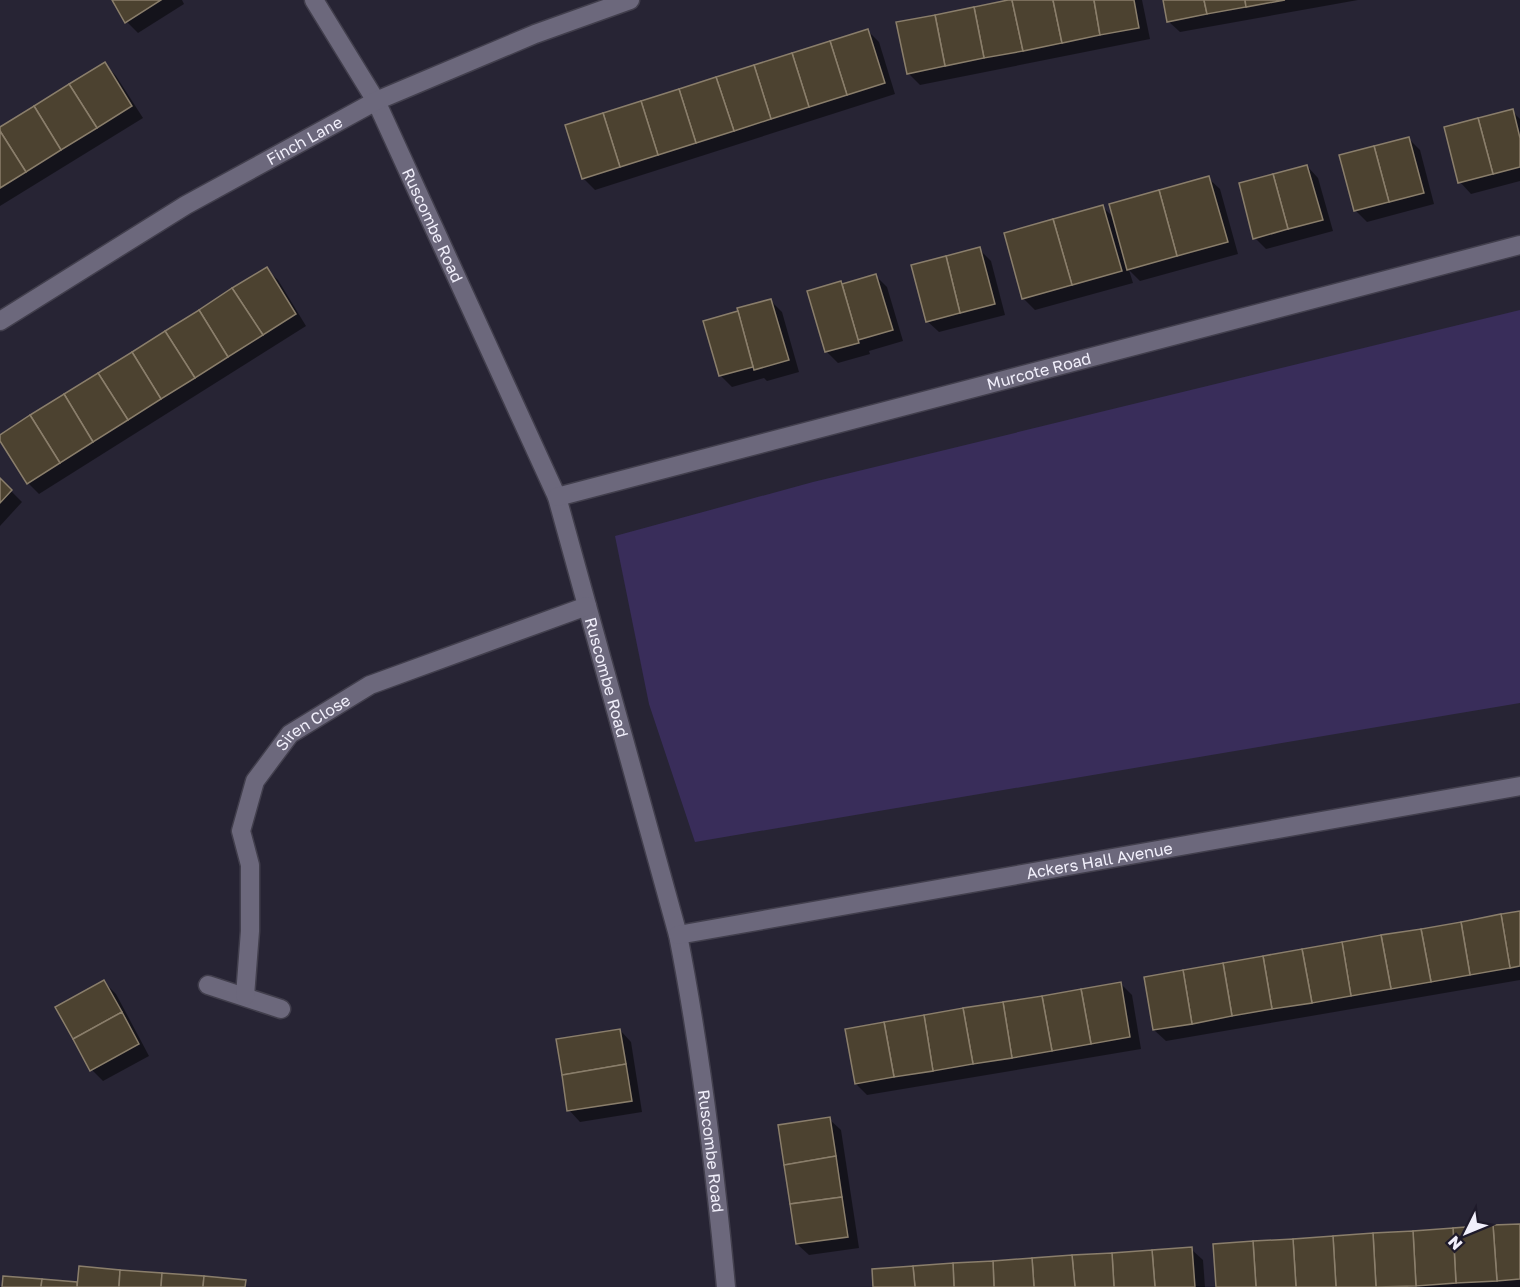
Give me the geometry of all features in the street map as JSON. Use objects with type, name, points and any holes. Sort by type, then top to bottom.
[{"type":"street","name":"Ruscombe Road","points":[[314,0],[376,101],[557,497],[626,739],[678,934],[690,994],[715,1171],[726,1287]]},
{"type":"street","name":"Finch Lane","points":[[0,321],[186,205],[376,101],[535,34],[630,0]]},
{"type":"street","name":"Murcote Road","points":[[557,497],[1520,245]]},
{"type":"street","name":"Siren Close","points":[[245,996],[250,931],[250,865],[241,831],[255,781],[290,734],[370,685],[587,606]]},
{"type":"street","name":"Ackers Hall Avenue","points":[[678,934],[1520,786]]},
{"type":"street","points":[[208,985],[281,1009]]},
{"type":"shaded area","points":[[1520,310],[1520,703],[695,842],[649,704],[615,536],[813,482]]},
{"type":"building","points":[[112,0],[161,0],[125,23]]},
{"type":"building","points":[[1012,0],[1023,51],[984,58],[974,7]]},
{"type":"building","points":[[1012,0],[1053,0],[1062,43],[1023,51]]},
{"type":"building","points":[[1053,0],[1094,0],[1100,35],[1062,43]]},
{"type":"building","points":[[1094,0],[1134,0],[1139,28],[1100,35]]},
{"type":"building","points":[[1163,0],[1204,0],[1207,14],[1167,22]]},
{"type":"building","points":[[1204,0],[1245,0],[1246,7],[1207,14]]},
{"type":"building","points":[[1245,0],[1285,0],[1246,7]]},
{"type":"building","points":[[974,7],[984,58],[945,66],[935,15]]},
{"type":"building","points":[[935,15],[945,66],[907,74],[896,22]]},
{"type":"building","points":[[868,29],[885,83],[847,95],[830,41]]},
{"type":"building","points":[[830,41],[847,95],[809,107],[792,53]]},
{"type":"building","points":[[792,53],[809,107],[771,119],[754,65]]},
{"type":"building","points":[[105,62],[132,106],[97,128],[69,84]]},
{"type":"building","points":[[754,65],[771,119],[734,131],[716,77]]},
{"type":"building","points":[[716,77],[734,131],[696,143],[679,89]]},
{"type":"building","points":[[69,84],[97,128],[61,150],[34,106]]},
{"type":"building","points":[[679,89],[696,143],[658,155],[641,101]]},
{"type":"building","points":[[641,101],[658,155],[620,167],[603,113]]},
{"type":"building","points":[[34,106],[61,150],[26,172],[0,131],[0,127]]},
{"type":"building","points":[[1513,109],[1520,138],[1520,167],[1493,174],[1478,118]]},
{"type":"building","points":[[603,113],[620,167],[582,179],[565,125]]},
{"type":"building","points":[[1478,118],[1493,174],[1458,183],[1444,127]]},
{"type":"building","points":[[0,131],[26,172],[0,188]]},
{"type":"building","points":[[1409,137],[1424,193],[1389,202],[1374,146]]},
{"type":"building","points":[[1374,146],[1389,202],[1354,211],[1339,155]]},
{"type":"building","points":[[1307,165],[1323,220],[1288,229],[1273,174]]},
{"type":"building","points":[[1273,174],[1288,229],[1253,239],[1239,183]]},
{"type":"building","points":[[1209,176],[1228,242],[1177,256],[1159,190]]},
{"type":"building","points":[[1159,190],[1177,256],[1127,270],[1109,204]]},
{"type":"building","points":[[1103,205],[1122,271],[1072,285],[1053,219]]},
{"type":"building","points":[[1053,219],[1072,285],[1022,299],[1004,233]]},
{"type":"building","points":[[980,247],[995,304],[960,313],[946,256]]},
{"type":"building","points":[[946,256],[960,313],[926,322],[911,265]]},
{"type":"building","points":[[267,267],[296,314],[263,335],[232,288]]},
{"type":"building","points":[[876,274],[893,330],[858,340],[842,284]]},
{"type":"building","points":[[841,281],[859,343],[825,352],[807,291]]},
{"type":"building","points":[[232,288],[263,335],[228,357],[199,310]]},
{"type":"building","points":[[771,299],[789,360],[754,370],[737,308]]},
{"type":"building","points":[[199,310],[228,357],[195,378],[165,331]]},
{"type":"building","points":[[738,311],[753,367],[719,376],[703,321]]},
{"type":"building","points":[[165,331],[195,378],[161,399],[132,352]]},
{"type":"building","points":[[132,352],[161,399],[128,420],[98,373]]},
{"type":"building","points":[[98,373],[128,420],[93,442],[64,394]]},
{"type":"building","points":[[64,394],[93,442],[60,463],[30,415]]},
{"type":"building","points":[[30,415],[60,463],[27,484],[0,441],[0,435]]},
{"type":"building","points":[[0,478],[12,490],[0,503]]},
{"type":"building","points":[[1520,911],[1520,966],[1510,968],[1501,914]]},
{"type":"building","points":[[1501,914],[1510,968],[1470,975],[1461,922]]},
{"type":"building","points":[[1461,922],[1470,975],[1431,982],[1421,929]]},
{"type":"building","points":[[1421,929],[1431,982],[1391,989],[1381,935]]},
{"type":"building","points":[[1381,935],[1391,989],[1351,996],[1342,942]]},
{"type":"building","points":[[1342,942],[1351,996],[1312,1003],[1302,949]]},
{"type":"building","points":[[1302,949],[1312,1003],[1272,1009],[1263,956]]},
{"type":"building","points":[[1263,956],[1272,1009],[1232,1016],[1223,963]]},
{"type":"building","points":[[1223,963],[1232,1016],[1192,1024],[1183,970]]},
{"type":"building","points":[[1183,970],[1192,1024],[1153,1030],[1144,977]]},
{"type":"building","points":[[104,980],[122,1012],[73,1039],[55,1007]]},
{"type":"building","points":[[1121,982],[1130,1037],[1091,1044],[1081,989]]},
{"type":"building","points":[[1081,989],[1091,1044],[1052,1051],[1042,996]]},
{"type":"building","points":[[1042,996],[1052,1051],[1012,1058],[1003,1002]]},
{"type":"building","points":[[1003,1002],[1012,1058],[973,1064],[963,1008]]},
{"type":"building","points":[[963,1008],[973,1064],[933,1071],[924,1015]]},
{"type":"building","points":[[122,1012],[139,1044],[90,1071],[73,1039]]},
{"type":"building","points":[[924,1015],[933,1071],[894,1077],[884,1022]]},
{"type":"building","points":[[884,1022],[894,1077],[855,1084],[845,1029]]},
{"type":"building","points":[[620,1029],[626,1064],[562,1075],[556,1039]]},
{"type":"building","points":[[626,1064],[632,1101],[567,1111],[562,1075]]},
{"type":"building","points":[[830,1117],[836,1156],[784,1165],[778,1125]]},
{"type":"building","points":[[836,1156],[842,1197],[790,1204],[784,1165]]},
{"type":"building","points":[[842,1197],[848,1237],[796,1244],[790,1204]]},
{"type":"building","points":[[1520,1224],[1520,1279],[1497,1281],[1493,1225]]},
{"type":"building","points":[[1493,1225],[1497,1281],[1456,1283],[1453,1228]]},
{"type":"building","points":[[1453,1228],[1456,1283],[1416,1286],[1413,1231]]},
{"type":"building","points":[[1413,1231],[1416,1286],[1376,1287],[1373,1233]]},
{"type":"building","points":[[1373,1233],[1376,1287],[1336,1287],[1333,1236]]},
{"type":"building","points":[[1333,1236],[1336,1287],[1296,1287],[1293,1239]]},
{"type":"building","points":[[1293,1239],[1296,1287],[1256,1287],[1253,1241]]},
{"type":"building","points":[[1253,1241],[1256,1287],[1216,1287],[1213,1244]]},
{"type":"building","points":[[1192,1247],[1195,1287],[1155,1287],[1152,1250]]},
{"type":"building","points":[[1152,1250],[1155,1287],[1114,1287],[1112,1253]]},
{"type":"building","points":[[1112,1253],[1114,1287],[1075,1287],[1072,1255]]},
{"type":"building","points":[[1072,1255],[1075,1287],[1034,1287],[1032,1258]]},
{"type":"building","points":[[1032,1258],[1034,1287],[994,1287],[993,1261]]},
{"type":"building","points":[[993,1261],[994,1287],[954,1287],[953,1263]]},
{"type":"building","points":[[953,1263],[954,1287],[915,1287],[913,1266]]},
{"type":"building","points":[[79,1266],[120,1270],[119,1287],[77,1287]]},
{"type":"building","points":[[913,1266],[915,1287],[873,1287],[872,1269]]},
{"type":"building","points":[[120,1270],[162,1273],[161,1287],[119,1287]]},
{"type":"building","points":[[162,1273],[204,1276],[203,1287],[161,1287]]},
{"type":"building","points":[[3,1276],[42,1279],[41,1287],[2,1287]]},
{"type":"building","points":[[204,1276],[246,1280],[245,1287],[203,1287]]},
{"type":"building","points":[[42,1279],[77,1282],[77,1287],[41,1287]]}]
